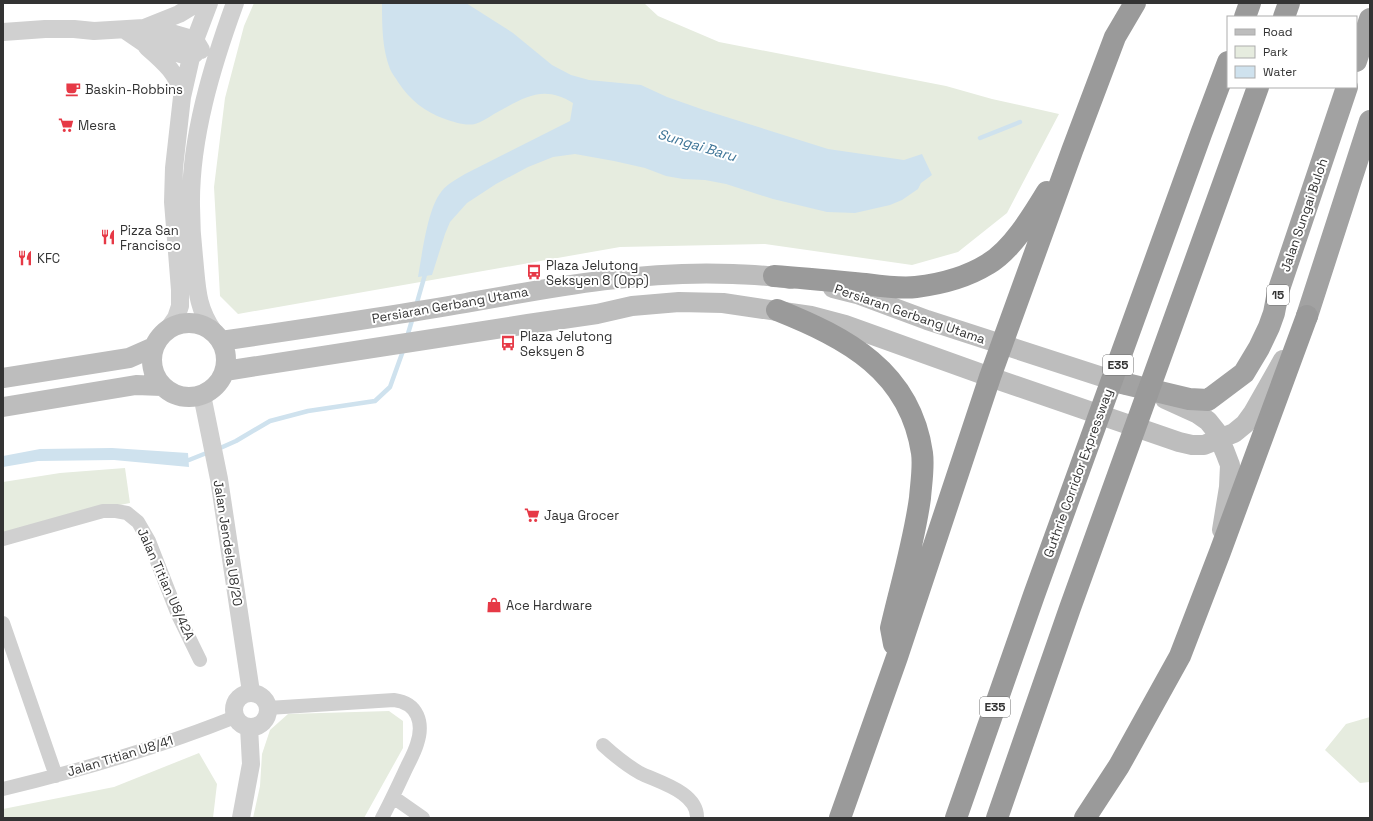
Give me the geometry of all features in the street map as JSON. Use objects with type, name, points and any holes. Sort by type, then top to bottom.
[{"type":"highway","points":[[840,818],[990,377],[1114,38],[1135,3]]},
{"type":"highway","points":[[1245,16],[1250,3]]},
{"type":"highway","points":[[1284,16],[1289,3]]},
{"type":"highway","points":[[1357,58],[1370,19]]},
{"type":"highway","name":"Guthrie Corridor Expressway","points":[[956,818],[1034,595],[1227,65]]},
{"type":"highway","points":[[997,818],[1070,608],[1258,88]]},
{"type":"highway","name":"Jalan Sungai Buloh","points":[[1122,383],[1190,399],[1208,400],[1244,373],[1259,348],[1274,313],[1278,292],[1347,88]]},
{"type":"highway","points":[[1085,818],[1119,766],[1180,656],[1307,316],[1370,121]]},
{"type":"highway","points":[[774,276],[915,287],[945,282],[966,275],[989,264],[1008,247],[1033,215],[1072,151]]},
{"type":"highway","points":[[777,310],[841,339],[869,359],[892,381],[907,403],[922,453],[921,484],[917,520],[891,628],[896,657]]},
{"type":"main road","name":"Persiaran Gerbang Utama","points":[[218,337],[389,316],[588,282],[634,277],[702,273],[774,276],[819,284],[858,294],[927,320],[1122,383],[1198,414],[1216,431],[1230,465],[1229,487],[1220,552]]},
{"type":"main road","points":[[225,371],[598,314],[632,306],[693,302],[723,303],[811,316],[845,325],[1179,442],[1192,445],[1204,445],[1234,433],[1245,424],[1253,413],[1307,316]]},
{"type":"main road","points":[[192,322],[204,326],[218,337],[226,356],[225,371],[220,381],[212,389],[202,395],[192,397],[181,396],[170,392],[162,386],[156,377],[152,367],[151,357],[160,336],[169,328],[180,323],[192,322]]},
{"type":"main road","points":[[3,378],[129,358],[154,347]]},
{"type":"main road","points":[[3,407],[136,385],[162,386]]},
{"type":"street","points":[[144,36],[197,3]]},
{"type":"street","points":[[182,97],[209,3]]},
{"type":"street","points":[[218,337],[206,322],[198,297],[190,205],[197,136],[209,82],[235,3]]},
{"type":"street","points":[[3,32],[52,29],[94,31],[125,30],[196,49],[210,43],[227,26]]},
{"type":"street","points":[[144,36],[170,68],[182,89],[174,168],[173,202],[180,306],[176,318],[169,328]]},
{"type":"street","points":[[196,49],[209,82]]},
{"type":"street","name":"Jalan Jendela U8/20","points":[[202,395],[219,479],[251,692]]},
{"type":"street","name":"Jalan Titian U8/42A","points":[[3,539],[103,511],[127,513],[138,522],[149,542],[178,615],[200,660]]},
{"type":"street","points":[[3,623],[56,776]]},
{"type":"street","points":[[241,818],[251,764],[242,722],[234,708],[235,703],[241,695],[251,692],[259,694],[267,704],[268,708],[266,718],[259,725],[242,722]]},
{"type":"street","points":[[268,708],[394,700],[410,704],[415,710],[419,721],[418,744],[382,818]]},
{"type":"street","name":"Jalan Titian U8/41","points":[[3,789],[56,776],[202,730],[242,722]]},
{"type":"street","points":[[603,745],[640,773],[687,796],[692,802],[697,818]]},
{"type":"street","points":[[393,797],[423,818]]},
{"type":"green space","points":[[254,3],[644,3],[658,16],[719,42],[946,86],[992,99],[1059,114],[1007,213],[958,252],[912,265],[765,244],[620,247],[238,314],[220,296],[214,187],[225,98],[244,26]]},
{"type":"green space","points":[[125,468],[130,503],[74,514],[3,533],[3,482],[60,473]]},
{"type":"green space","points":[[389,711],[403,721],[403,748],[364,818],[253,818],[260,786],[262,754],[270,730],[288,714]]},
{"type":"green space","points":[[1370,717],[1370,782],[1360,783],[1325,750],[1346,724]]},
{"type":"green space","points":[[199,753],[217,784],[213,818],[3,818],[3,809],[114,787]]},
{"type":"water","points":[[382,3],[466,3],[513,33],[552,65],[571,75],[589,80],[641,85],[667,97],[704,110],[828,149],[904,160],[922,154],[932,175],[921,183],[918,189],[902,200],[890,205],[855,213],[827,212],[773,199],[726,184],[666,176],[645,168],[614,161],[575,154],[553,157],[528,167],[496,184],[467,203],[450,222],[432,275],[418,277],[431,212],[444,188],[465,174],[570,121],[573,103],[552,94],[532,95],[475,124],[463,124],[431,113],[413,100],[398,82],[390,69],[384,45]]},
{"type":"water","points":[[112,448],[188,453],[189,467],[114,460],[38,461],[3,467],[3,456],[40,449]]},
{"type":"waterway","name":"Sungai Baru","points":[[980,138],[1020,122]]},
{"type":"waterway","points":[[416,306],[426,271]]},
{"type":"waterway","points":[[407,337],[413,317]]},
{"type":"waterway","points":[[218,449],[236,441],[270,421],[308,411],[375,401],[390,387],[404,348]]},
{"type":"waterway","points":[[184,460],[189,460],[209,452]]},
{"type":"place","name":"Baskin-Robbins","points":[[73,89]]},
{"type":"place","name":"Mesra","points":[[66,125]]},
{"type":"place","name":"Pizza San Francisco","points":[[108,237]]},
{"type":"place","name":"KFC","points":[[25,258]]},
{"type":"place","name":"Plaza Jelutong Seksyen 8 (Opp)","points":[[534,272]]},
{"type":"place","name":"Plaza Jelutong Seksyen 8","points":[[508,343]]},
{"type":"place","name":"Jaya Grocer","points":[[532,515]]},
{"type":"place","name":"Ace Hardware","points":[[494,605]]}]
